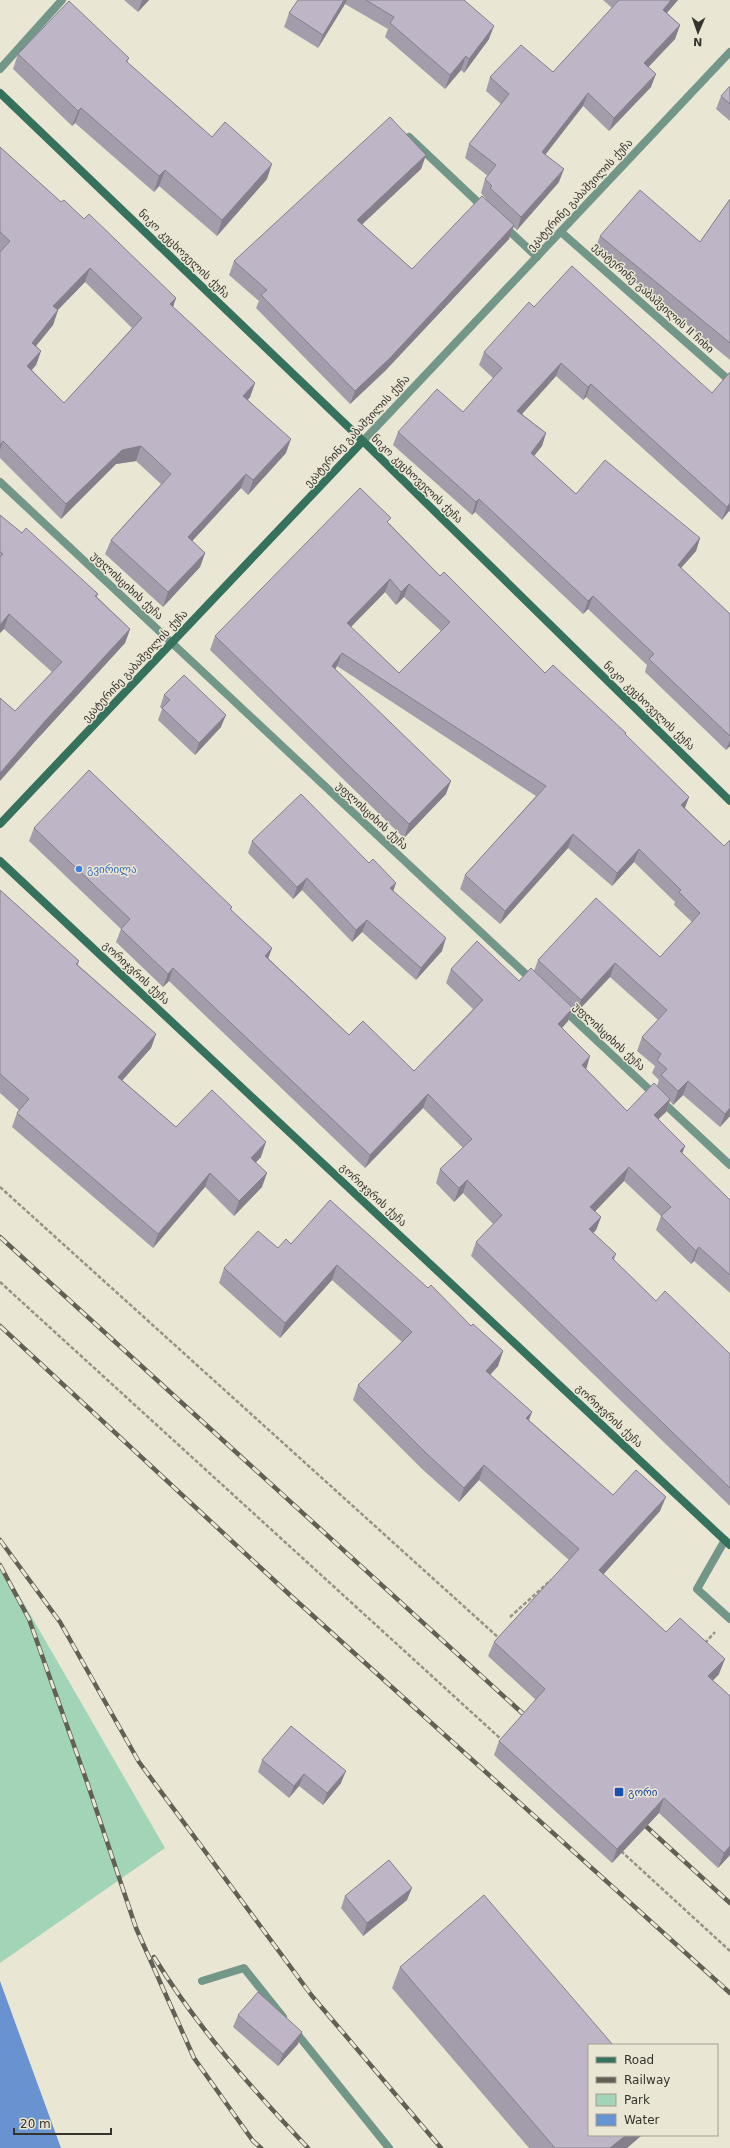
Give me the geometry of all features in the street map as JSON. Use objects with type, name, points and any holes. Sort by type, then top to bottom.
[{"type":"main road","name":"ნიკო კეცხოველის ქუჩა","points":[[0,93],[363,441],[730,801]]},
{"type":"main road","name":"ეკატერინე გაბაშვილის ქუჩა","points":[[0,824],[363,441]]},
{"type":"main road","name":"გორიჯვრის ქუჩა","points":[[0,861],[728,1542]]},
{"type":"street","points":[[0,69],[62,0]]},
{"type":"street","name":"ეკატერინე გაბაშვილის ქუჩა","points":[[363,441],[730,52]]},
{"type":"street","points":[[405,134],[537,257]]},
{"type":"street","name":"ეკატერინე გაბაშვილის II ჩიხი","points":[[561,232],[730,381]]},
{"type":"street","name":"უფლისციხის ქუჩა","points":[[0,482],[538,986]]},
{"type":"street","name":"უფლისციხის ქუჩა","points":[[555,1002],[730,1165]]},
{"type":"street","points":[[728,1542],[697,1589],[729,1618]]},
{"type":"street","points":[[202,1981],[244,1968],[389,2148]]},
{"type":"path","points":[[0,1187],[503,1642]]},
{"type":"path","points":[[0,1282],[507,1745]]},
{"type":"path","points":[[510,1617],[555,1577]]},
{"type":"path","points":[[702,1647],[729,1618]]},
{"type":"path","points":[[619,1848],[730,1951]]},
{"type":"green space","points":[[0,1562],[165,1848],[0,1963]]},
{"type":"water","points":[[0,1981],[61,2148],[0,2148]]},
{"type":"building","points":[[298,0],[344,0],[323,35],[289,13]]},
{"type":"building","points":[[366,0],[464,0],[494,26],[469,59],[466,56],[450,75],[390,23],[394,17]]},
{"type":"building","points":[[619,0],[671,0],[663,10],[680,25],[644,63],[656,74],[614,118],[588,93],[542,152],[564,169],[521,217],[490,188],[492,186],[485,179],[496,165],[469,144],[509,94],[490,77],[521,45],[553,72]]},
{"type":"building","points":[[69,1],[129,58],[126,61],[212,137],[225,122],[272,164],[222,220],[165,170],[159,176],[81,108],[78,111],[18,54]]},
{"type":"building","points":[[730,86],[730,104],[721,96]]},
{"type":"building","points":[[390,117],[426,155],[357,220],[412,269],[482,196],[514,225],[390,358],[355,391],[261,295],[267,290],[234,261]]},
{"type":"building","points":[[0,147],[61,202],[64,200],[84,219],[89,214],[176,298],[170,304],[255,383],[243,396],[291,439],[253,480],[246,474],[188,537],[205,553],[168,592],[111,540],[171,474],[141,446],[122,450],[66,504],[3,441],[0,445],[0,252],[10,241],[0,232]],"holes":[[[90,268],[142,318],[64,403],[27,366],[41,351],[32,343],[58,310],[53,306]]]},
{"type":"building","points":[[640,190],[700,242],[730,199],[730,343],[600,236]]},
{"type":"building","points":[[572,266],[712,393],[730,372],[730,503],[727,507],[591,384],[588,387],[561,363],[517,411],[546,433],[531,453],[576,494],[605,460],[700,538],[678,565],[730,614],[730,736],[649,659],[654,654],[593,596],[588,601],[479,499],[476,502],[398,432],[437,389],[463,412],[502,368],[484,352],[529,302],[534,307]]},
{"type":"building","points":[[360,488],[391,518],[387,522],[440,576],[444,572],[545,673],[553,665],[626,733],[625,734],[689,797],[681,805],[724,846],[730,840],[730,1108],[725,1114],[688,1081],[678,1091],[661,1075],[667,1069],[657,1060],[661,1054],[642,1037],[667,1010],[615,963],[581,1000],[538,960],[596,898],[660,957],[700,913],[679,892],[681,890],[639,849],[617,873],[573,834],[505,911],[465,875],[546,786],[342,653],[332,666],[451,781],[409,824],[215,636]],"holes":[[[390,579],[401,592],[409,584],[450,622],[399,673],[347,623]]]},
{"type":"building","points":[[0,515],[22,533],[26,528],[98,594],[95,596],[130,629],[45,721],[0,773],[0,698],[15,711],[62,662],[9,614],[0,625],[0,557],[3,554],[0,552]]},
{"type":"building","points":[[184,675],[226,715],[199,743],[162,708],[170,700],[164,695]]},
{"type":"building","points":[[89,770],[232,907],[230,909],[272,948],[265,956],[349,1035],[363,1021],[414,1071],[483,1000],[451,969],[477,941],[519,981],[531,968],[573,1008],[558,1024],[590,1056],[582,1065],[627,1111],[654,1083],[670,1099],[654,1115],[685,1146],[680,1151],[730,1200],[730,1275],[699,1247],[696,1251],[661,1216],[671,1207],[629,1167],[590,1207],[601,1217],[589,1229],[616,1254],[612,1258],[656,1301],[665,1291],[730,1354],[730,1488],[476,1242],[502,1215],[467,1180],[459,1188],[440,1169],[472,1139],[428,1094],[370,1155],[173,968],[168,974],[121,929],[130,919],[34,828]]},
{"type":"building","points":[[301,794],[369,863],[373,859],[396,883],[390,888],[446,938],[421,968],[367,920],[356,930],[307,878],[297,887],[252,841]]},
{"type":"building","points":[[0,890],[79,961],[76,964],[156,1034],[118,1077],[176,1127],[212,1090],[266,1142],[251,1158],[267,1173],[239,1201],[210,1173],[158,1234],[17,1113],[29,1099],[0,1074]]},
{"type":"building","points":[[330,1200],[428,1288],[431,1285],[471,1326],[473,1324],[503,1351],[486,1371],[532,1412],[526,1418],[613,1495],[636,1470],[666,1497],[599,1570],[666,1632],[680,1618],[725,1659],[708,1676],[730,1696],[730,1846],[724,1853],[664,1798],[617,1849],[499,1741],[545,1689],[494,1642],[579,1549],[484,1465],[464,1488],[427,1454],[358,1385],[412,1332],[337,1265],[285,1323],[224,1268],[258,1231],[278,1248],[286,1239],[291,1244]]},
{"type":"building","points":[[291,1726],[346,1771],[327,1793],[304,1774],[294,1786],[262,1760]]},
{"type":"building","points":[[389,1860],[412,1888],[367,1923],[345,1896]]},
{"type":"building","points":[[484,1895],[612,2044],[588,2044],[588,2136],[625,2136],[610,2148],[555,2148],[400,1967]]},
{"type":"building","points":[[258,1992],[302,2032],[283,2054],[238,2015]]},
{"type":"railway","points":[[0,1237],[532,1722]]},
{"type":"railway","points":[[0,1326],[290,1595],[730,1993]]},
{"type":"railway","points":[[0,1540],[60,1622],[139,1762],[312,1996],[441,2148]]},
{"type":"railway","points":[[0,1565],[29,1619],[87,1782],[136,1928],[194,2058],[253,2141],[261,2148]]},
{"type":"railway","points":[[638,1819],[730,1903]]},
{"type":"railway","points":[[154,1957],[188,2008],[226,2057],[308,2148]]},
{"type":"place","name":"გვირილა","points":[[79,869]]},
{"type":"place","name":"გორი","points":[[619,1792]]}]
